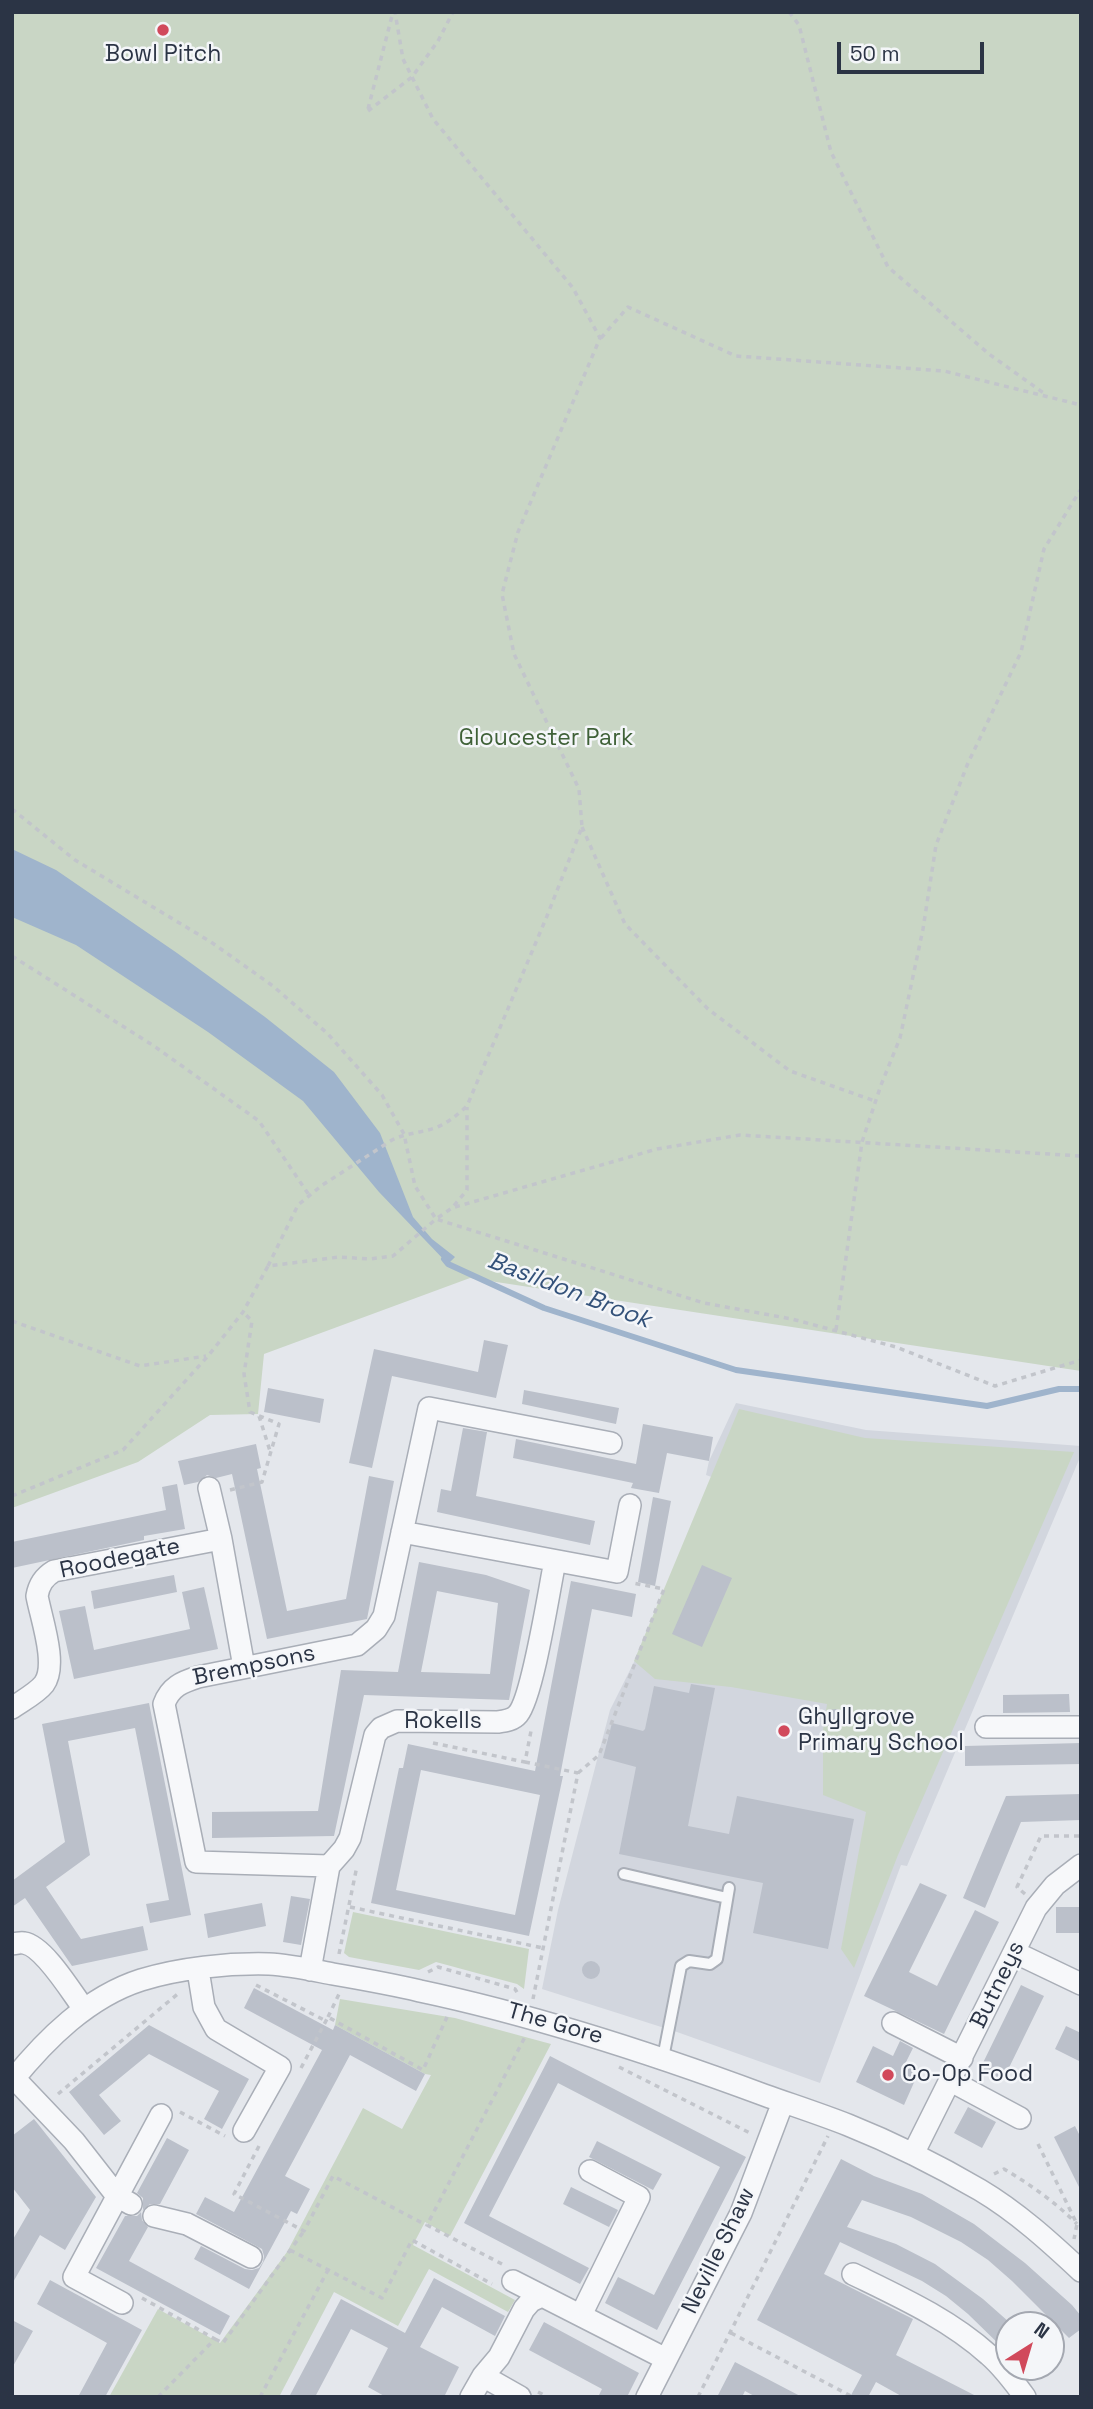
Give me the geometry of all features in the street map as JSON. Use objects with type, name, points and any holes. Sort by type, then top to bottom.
[{"type":"street","name":"Brempsons","points":[[329,1866],[196,1862],[164,1704],[168,1694],[180,1683],[244,1667],[357,1645],[366,1639],[384,1616],[429,1408],[611,1443]]},
{"type":"street","points":[[210,1491],[244,1667]]},
{"type":"street","points":[[402,1532],[617,1572],[630,1505]]},
{"type":"street","name":"Roodegate","points":[[12,1707],[44,1684],[49,1673],[50,1661],[37,1596],[46,1576],[54,1571],[221,1539]]},
{"type":"street","name":"Rokells","points":[[310,1970],[329,1866],[344,1849],[349,1838],[375,1735],[381,1728],[397,1721],[498,1722],[509,1721],[517,1716],[528,1692],[555,1561]]},
{"type":"street","points":[[985,1727],[1081,1727]]},
{"type":"street","name":"Butneys","points":[[913,2154],[1036,1908],[1055,1885],[1081,1865]]},
{"type":"street","points":[[12,1944],[23,1942],[35,1948],[85,2010]]},
{"type":"street","points":[[1014,1952],[1081,1984]]},
{"type":"street","name":"The Gore","points":[[13,2079],[47,2040],[85,2010],[138,1981],[198,1969],[271,1964],[310,1970],[495,2006],[663,2058],[847,2125],[913,2154],[983,2192],[1048,2240],[1081,2271]]},
{"type":"street","points":[[198,1969],[204,2007],[216,2029],[279,2067],[246,2140]]},
{"type":"street","points":[[893,2023],[962,2058]]},
{"type":"street","points":[[13,2079],[74,2141],[124,2200]]},
{"type":"street","points":[[951,2081],[1020,2118]]},
{"type":"street","name":"Neville Shaw","points":[[647,2397],[741,2213],[783,2102]]},
{"type":"street","points":[[129,2299],[74,2277],[124,2200],[169,2113]]},
{"type":"street","points":[[581,2315],[639,2197],[590,2171]]},
{"type":"street","points":[[153,2216],[187,2224],[251,2257]]},
{"type":"street","points":[[852,2274],[911,2302],[973,2341],[992,2357],[1025,2397]]},
{"type":"street","points":[[507,2279],[666,2359]]},
{"type":"street","points":[[471,2397],[483,2376],[499,2357],[524,2309],[531,2301],[542,2296]]},
{"type":"street","points":[[483,2376],[525,2392]]},
{"type":"lane","points":[[624,1874],[728,1893],[717,1959],[710,1964],[689,1961],[681,1966],[663,2058]]},
{"type":"path","points":[[394,12],[403,59],[433,119],[573,288],[600,338]]},
{"type":"path","points":[[394,12],[368,111],[412,77],[438,41],[453,12]]},
{"type":"path","points":[[789,12],[799,25],[831,152],[888,267],[989,354],[1048,396]]},
{"type":"path","points":[[876,1101],[790,1071],[708,1009],[625,924],[582,827],[579,789],[514,654],[502,594],[518,532],[600,338],[628,307],[736,356],[944,371],[1081,405]]},
{"type":"path","points":[[836,1331],[862,1142],[900,1038],[923,929],[936,845],[968,763],[1021,652],[1044,549],[1081,489]]},
{"type":"path","points":[[12,809],[75,860],[211,942],[273,986],[328,1034],[382,1095],[404,1134],[415,1185],[436,1219],[704,1303],[792,1319],[896,1346],[995,1386],[1081,1360]]},
{"type":"path","points":[[453,1208],[467,1190],[467,1106],[582,827]]},
{"type":"path","points":[[12,956],[154,1046],[259,1121],[309,1196]]},
{"type":"path","points":[[12,1496],[123,1450],[208,1356],[243,1312],[298,1205],[392,1140],[404,1134],[434,1129],[452,1120],[467,1106]]},
{"type":"path","points":[[268,1266],[339,1257],[370,1259],[393,1256],[453,1208],[657,1149],[740,1135],[1081,1156]]},
{"type":"path","points":[[210,1491],[262,1482],[279,1424],[250,1412],[244,1374],[252,1321],[243,1312]]},
{"type":"path","points":[[12,1321],[140,1366],[208,1356]]},
{"type":"path","points":[[258,1416],[271,1453]]},
{"type":"path","points":[[532,2001],[578,1773],[598,1755],[664,1589],[625,1581]]},
{"type":"path","points":[[525,1762],[533,1723]]},
{"type":"path","points":[[421,1741],[578,1773]]},
{"type":"path","points":[[342,1959],[339,1955],[359,1857]]},
{"type":"path","points":[[349,1907],[543,1948]]},
{"type":"path","points":[[421,1975],[438,1967],[515,1989],[520,1997]]},
{"type":"path","points":[[246,1979],[423,2070],[449,2012]]},
{"type":"path","points":[[173,1990],[188,1997]]},
{"type":"path","points":[[300,2069],[341,1991]]},
{"type":"path","points":[[51,2099],[180,1992]]},
{"type":"path","points":[[427,2225],[528,2031]]},
{"type":"path","points":[[608,2062],[761,2139]]},
{"type":"path","points":[[169,2113],[246,2140],[256,2152]]},
{"type":"path","points":[[698,2397],[831,2132]]},
{"type":"path","points":[[246,2140],[256,2152]]},
{"type":"path","points":[[1038,2144],[1077,2224],[1073,2245]]},
{"type":"path","points":[[256,2152],[234,2194],[304,2231]]},
{"type":"path","points":[[985,2178],[1004,2169],[1055,2203],[1077,2224]]},
{"type":"path","points":[[129,2299],[223,2343],[304,2231],[333,2176],[427,2225],[507,2279]]},
{"type":"path","points":[[290,2250],[382,2298],[412,2240],[507,2279]]},
{"type":"path","points":[[261,2397],[328,2270]]},
{"type":"path","points":[[731,2333],[851,2396]]},
{"type":"path","points":[[158,2397],[215,2339]]},
{"type":"path","points":[[525,2392],[548,2397]]},
{"type":"shaded area","name":"Ghyllgrove Primary School","points":[[736,1403],[866,1430],[1081,1446],[1081,1455],[907,1866],[901,1865],[820,2083],[677,2032],[542,1989],[558,1910],[610,1710],[643,1644],[764,1496],[706,1475],[709,1461]]},
{"type":"green space","name":"Gloucester Park","points":[[12,12],[1081,12],[1081,1371],[470,1278],[264,1354],[258,1414],[210,1415],[138,1462],[12,1508]]},
{"type":"green space","points":[[739,1409],[865,1438],[1074,1452],[898,1855],[854,1968],[841,1949],[866,1812],[823,1795],[823,1730],[827,1704],[731,1687],[655,1679],[634,1661]]},
{"type":"green space","points":[[353,1912],[529,1949],[524,1989],[517,1984],[436,1962],[419,1970],[349,1957],[344,1953]]},
{"type":"green space","points":[[340,1999],[455,2018],[551,2044],[450,2236],[425,2222],[413,2245],[515,2300],[508,2312],[429,2269],[398,2326],[334,2292],[279,2397],[109,2397],[158,2309],[220,2343],[287,2252],[363,2108],[402,2129],[431,2075],[335,2025]]},
{"type":"water","points":[[12,849],[56,870],[177,953],[265,1017],[334,1072],[380,1133],[413,1217],[432,1239],[455,1257],[448,1264],[379,1192],[303,1101],[208,1032],[76,945],[12,917]]},
{"type":"building","points":[[484,1340],[508,1345],[496,1398],[392,1376],[372,1468],[349,1463],[374,1349],[478,1372]]},
{"type":"building","points":[[268,1388],[324,1399],[320,1423],[264,1412]]},
{"type":"building","points":[[524,1390],[619,1408],[616,1424],[522,1404]]},
{"type":"building","points":[[643,1424],[713,1437],[709,1461],[667,1453],[659,1493],[631,1488],[633,1483],[513,1458],[516,1439],[636,1464]]},
{"type":"building","points":[[463,1428],[487,1432],[476,1496],[595,1521],[590,1545],[437,1512],[441,1489],[451,1491]]},
{"type":"building","points":[[256,1444],[261,1468],[257,1469],[287,1611],[346,1599],[369,1476],[394,1481],[367,1619],[267,1639],[232,1474],[216,1478],[207,1475],[198,1482],[184,1485],[178,1461]]},
{"type":"building","points":[[177,1484],[185,1529],[144,1536],[144,1540],[12,1568],[12,1542],[166,1510],[162,1487]]},
{"type":"building","points":[[653,1497],[671,1501],[655,1586],[638,1582]]},
{"type":"building","points":[[419,1562],[486,1575],[530,1590],[509,1700],[364,1695],[334,1836],[212,1838],[212,1812],[318,1811],[341,1670],[398,1672]],"holes":[[[437,1591],[498,1603],[490,1674],[421,1672]]]},
{"type":"building","points":[[702,1565],[732,1578],[702,1647],[672,1634]]},
{"type":"building","points":[[174,1575],[177,1592],[94,1609],[91,1591]]},
{"type":"building","points":[[571,1581],[636,1594],[632,1617],[592,1609],[560,1776],[563,1776],[529,1936],[371,1903],[399,1768],[403,1768],[408,1744],[535,1771]],"holes":[[[421,1770],[540,1795],[515,1915],[396,1890]]]},
{"type":"building","points":[[204,1587],[218,1649],[74,1679],[59,1611],[85,1606],[94,1650],[190,1629],[182,1592]]},
{"type":"building","points":[[691,1684],[715,1688],[688,1826],[729,1834],[737,1796],[854,1819],[828,1949],[753,1933],[763,1883],[619,1854],[636,1767],[603,1758],[612,1723],[643,1731],[654,1686],[689,1693]]},
{"type":"building","points":[[1069,1694],[1070,1712],[1003,1713],[1003,1695]]},
{"type":"building","points":[[149,1703],[191,1915],[150,1923],[146,1904],[169,1900],[135,1728],[68,1741],[90,1855],[46,1887],[81,1939],[143,1926],[148,1950],[72,1966],[25,1898],[12,1907],[12,1881],[65,1842],[42,1724]]},
{"type":"building","points":[[835,1709],[842,1712],[845,1719],[842,1726],[835,1729],[828,1726],[825,1719],[828,1712]]},
{"type":"building","points":[[1081,1743],[1081,1764],[965,1766],[965,1746]]},
{"type":"building","points":[[1081,1794],[1081,1820],[1021,1822],[985,1908],[963,1898],[1006,1796]]},
{"type":"building","points":[[920,1883],[947,1895],[909,1972],[937,1986],[975,1910],[999,1922],[944,2034],[864,1996]]},
{"type":"building","points":[[291,1896],[310,1899],[301,1945],[283,1942]]},
{"type":"building","points":[[262,1903],[266,1926],[208,1938],[204,1914]]},
{"type":"building","points":[[1056,1907],[1081,1907],[1081,1933],[1056,1933]]},
{"type":"building","points":[[587,1961],[595,1961],[600,1970],[598,1977],[587,1979],[582,1974],[582,1966]]},
{"type":"building","points":[[1021,1985],[1044,1996],[1002,2082],[979,2071]]},
{"type":"building","points":[[254,1988],[333,2030],[335,2025],[425,2074],[416,2091],[350,2055],[285,2176],[310,2189],[297,2214],[291,2211],[249,2289],[194,2259],[201,2246],[252,2270],[259,2268],[263,2262],[262,2249],[196,2214],[205,2197],[234,2212],[322,2050],[244,2008]]},
{"type":"building","points":[[149,2025],[249,2079],[222,2129],[204,2119],[219,2091],[149,2054],[99,2095],[121,2121],[104,2135],[69,2092]]},
{"type":"building","points":[[1066,2026],[1081,2033],[1081,2062],[1055,2049]]},
{"type":"building","name":"Co-Op Food","points":[[900,2041],[913,2048],[906,2062],[920,2069],[904,2105],[856,2082],[873,2046],[893,2056]]},
{"type":"building","points":[[550,2056],[746,2157],[657,2330],[605,2303],[618,2277],[654,2295],[720,2167],[558,2083],[489,2216],[589,2268],[580,2284],[464,2223]]},
{"type":"building","points":[[968,2107],[996,2122],[982,2148],[954,2133]]},
{"type":"building","points":[[34,2119],[96,2197],[65,2250],[40,2235],[12,2284],[12,2241],[30,2210],[12,2187],[12,2136]]},
{"type":"building","points":[[1075,2126],[1081,2138],[1081,2191],[1054,2137]]},
{"type":"building","points":[[167,2138],[189,2150],[160,2204],[150,2204],[141,2212],[143,2198],[137,2193]]},
{"type":"building","points":[[597,2141],[662,2174],[653,2190],[589,2157]]},
{"type":"building","points":[[841,2159],[874,2176],[922,2194],[974,2224],[1025,2263],[1072,2305],[1081,2316],[1081,2329],[1069,2338],[1065,2334],[1065,2311],[1042,2311],[988,2260],[961,2242],[911,2217],[862,2200],[847,2227],[896,2244],[935,2264],[983,2299],[997,2311],[995,2340],[946,2296],[922,2281],[840,2242],[824,2274],[913,2319],[896,2355],[978,2397],[903,2397],[876,2382],[868,2397],[850,2397],[862,2375],[757,2320]]},
{"type":"building","points":[[571,2187],[618,2210],[609,2227],[563,2204]]},
{"type":"building","points":[[141,2212],[142,2220],[148,2227],[129,2261],[230,2316],[220,2335],[96,2268],[125,2216],[137,2216]]},
{"type":"building","points":[[434,2278],[505,2316],[495,2336],[442,2307],[420,2347],[459,2367],[444,2397],[386,2397],[368,2387],[388,2348],[351,2329],[315,2397],[289,2397],[341,2299],[405,2333]]},
{"type":"building","points":[[50,2280],[142,2330],[105,2397],[78,2397],[107,2343],[37,2304]]},
{"type":"building","points":[[12,2320],[33,2331],[12,2368]]},
{"type":"building","points":[[544,2322],[639,2373],[627,2397],[598,2397],[602,2389],[529,2350]]},
{"type":"building","points":[[735,2362],[802,2397],[756,2397],[745,2391],[742,2397],[717,2397]]},
{"type":"waterway","name":"Basildon Brook","points":[[444,1259],[448,1264],[544,1308],[736,1370],[987,1406],[1059,1389],[1081,1389]]},
{"type":"place","name":"Bowl Pitch","points":[[163,30]]},
{"type":"place","name":"Ghyllgrove Primary School","points":[[784,1731]]},
{"type":"place","name":"Co-Op Food","points":[[888,2075]]}]
